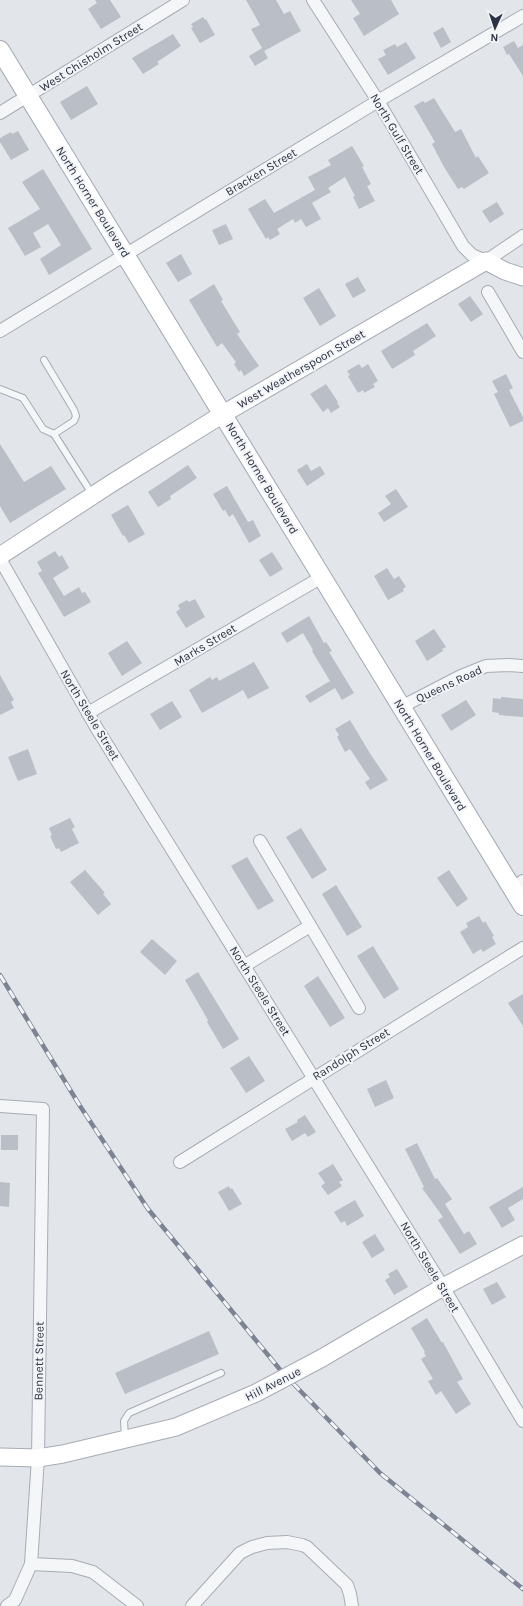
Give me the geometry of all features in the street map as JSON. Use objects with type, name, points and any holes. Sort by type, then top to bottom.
[{"type":"main road","name":"North Horner Boulevard","points":[[0,50],[224,414],[401,707],[517,884],[523,906]]},
{"type":"street","name":"West Chisholm Street","points":[[0,113],[183,0]]},
{"type":"street","name":"North Gulf Street","points":[[312,0],[378,101],[463,246],[472,255],[486,261]]},
{"type":"street","name":"Bracken Street","points":[[0,331],[378,101],[523,16]]},
{"type":"street","name":"West Weatherspoon Street","points":[[0,556],[92,495],[224,414],[486,261],[523,236]]},
{"type":"street","points":[[486,261],[505,271],[523,277]]},
{"type":"street","points":[[488,292],[523,352]]},
{"type":"street","name":"North Steele Street","points":[[0,559],[88,713],[443,1287],[523,1421]]},
{"type":"street","name":"Marks Street","points":[[88,713],[322,577]]},
{"type":"street","name":"Queens Road","points":[[401,707],[461,676],[486,666],[523,666]]},
{"type":"street","points":[[260,841],[359,1008]]},
{"type":"street","points":[[244,966],[310,926]]},
{"type":"street","name":"Randolph Street","points":[[180,1162],[313,1077],[523,948]]},
{"type":"street","name":"Bennett Street","points":[[0,1106],[43,1109],[38,1458],[30,1564],[15,1600],[6,1606]]},
{"type":"street","name":"Hill Avenue","points":[[0,1457],[38,1458],[63,1454],[176,1427],[256,1393],[322,1358],[443,1287],[523,1245]]},
{"type":"street","points":[[192,1606],[240,1553],[252,1547],[267,1543],[287,1542],[307,1547],[347,1585],[352,1606]]},
{"type":"street","points":[[30,1564],[72,1566],[93,1572],[136,1606]]},
{"type":"lane","points":[[44,360],[74,410],[76,416],[74,421],[54,434]]},
{"type":"lane","points":[[0,389],[23,398],[43,429],[54,434],[92,495]]},
{"type":"lane","points":[[126,1439],[124,1421],[129,1413],[221,1373]]},
{"type":"building","points":[[95,0],[110,0],[121,17],[101,29],[88,9],[97,3]]},
{"type":"building","points":[[246,0],[276,0],[284,14],[290,11],[301,31],[264,51],[268,58],[255,66],[249,56],[262,48],[251,29],[260,25]]},
{"type":"building","points":[[351,0],[391,0],[399,14],[364,36],[353,18],[360,14]]},
{"type":"building","points":[[203,17],[205,20],[206,19],[215,35],[200,43],[191,28],[193,27],[191,24]]},
{"type":"building","points":[[443,27],[451,42],[441,48],[433,33]]},
{"type":"building","points":[[173,34],[181,46],[157,62],[159,64],[143,74],[132,58]]},
{"type":"building","points":[[514,41],[518,48],[523,45],[523,76],[509,54],[507,55],[503,47]]},
{"type":"building","points":[[406,42],[416,58],[388,75],[378,59],[386,55],[383,50],[395,44],[397,47]]},
{"type":"building","points":[[87,86],[98,104],[71,120],[60,102]]},
{"type":"building","points":[[434,98],[455,132],[461,129],[476,158],[478,156],[489,173],[464,189],[462,187],[458,189],[444,167],[432,144],[435,142],[414,106],[423,101],[425,103]]},
{"type":"building","points":[[18,131],[29,150],[11,160],[0,142],[0,138],[11,132],[12,134]]},
{"type":"building","points":[[352,146],[364,166],[362,167],[371,184],[367,186],[375,201],[359,209],[353,197],[355,196],[345,177],[328,188],[331,192],[312,203],[321,219],[306,227],[301,219],[295,223],[293,219],[277,229],[280,234],[270,240],[268,237],[266,239],[248,209],[265,199],[274,213],[315,190],[308,177],[331,165],[328,160]]},
{"type":"building","points":[[43,169],[92,249],[49,275],[40,259],[61,245],[48,224],[33,233],[41,247],[25,256],[8,228],[40,209],[22,182]]},
{"type":"building","points":[[497,202],[504,214],[490,223],[482,211]]},
{"type":"building","points":[[226,224],[233,239],[219,245],[212,230]]},
{"type":"building","points":[[181,254],[192,274],[178,282],[166,263]]},
{"type":"building","points":[[358,277],[366,291],[353,298],[345,284]]},
{"type":"building","points":[[214,284],[223,300],[221,301],[240,332],[237,334],[259,366],[244,376],[241,370],[239,372],[234,364],[236,362],[222,343],[217,347],[189,300]]},
{"type":"building","points":[[319,288],[336,316],[320,326],[303,298]]},
{"type":"building","points":[[470,296],[483,314],[471,322],[458,304]]},
{"type":"building","points":[[427,323],[436,336],[413,351],[415,355],[392,369],[381,351]]},
{"type":"building","points":[[359,364],[362,368],[368,364],[378,381],[373,384],[375,387],[364,393],[363,390],[358,393],[348,376],[350,375],[347,371]]},
{"type":"building","points":[[506,374],[513,388],[509,390],[523,417],[523,421],[510,427],[494,394],[498,392],[492,381]]},
{"type":"building","points":[[326,384],[340,407],[331,413],[328,408],[323,412],[310,394]]},
{"type":"building","points":[[0,444],[24,482],[51,466],[66,489],[10,523],[0,506]]},
{"type":"building","points":[[307,464],[311,471],[320,466],[325,474],[307,486],[297,470]]},
{"type":"building","points":[[188,465],[197,478],[170,496],[171,499],[158,507],[148,492]]},
{"type":"building","points":[[227,486],[248,522],[253,520],[261,536],[249,543],[233,514],[229,517],[225,510],[223,511],[213,494]]},
{"type":"building","points":[[396,489],[408,507],[384,522],[378,513],[391,504],[385,496]]},
{"type":"building","points":[[128,505],[145,534],[129,543],[124,535],[123,536],[111,515]]},
{"type":"building","points":[[55,551],[59,557],[62,555],[69,568],[53,578],[64,596],[79,587],[82,593],[85,592],[91,602],[64,617],[38,573],[42,571],[37,562]]},
{"type":"building","points":[[272,552],[283,569],[270,577],[259,560]]},
{"type":"building","points":[[387,568],[394,579],[399,576],[406,587],[403,589],[404,591],[388,600],[374,576]]},
{"type":"building","points":[[195,599],[205,617],[186,628],[176,612],[180,609],[178,605],[187,600],[189,602]]},
{"type":"building","points":[[309,616],[324,643],[326,642],[332,651],[329,652],[354,693],[342,700],[335,688],[310,703],[305,696],[330,681],[303,633],[287,643],[281,633]]},
{"type":"building","points":[[434,629],[446,647],[442,649],[443,651],[427,661],[415,641]]},
{"type":"building","points":[[127,641],[142,663],[122,676],[108,653]]},
{"type":"building","points":[[254,662],[269,688],[248,699],[243,690],[202,713],[189,690],[210,677],[212,680],[217,677],[219,681]]},
{"type":"building","points":[[0,675],[14,700],[11,702],[14,708],[0,715]]},
{"type":"building","points":[[501,697],[523,699],[523,717],[499,715],[499,713],[492,712],[493,698],[501,699]]},
{"type":"building","points":[[466,700],[476,715],[451,731],[441,715]]},
{"type":"building","points":[[172,701],[182,717],[160,730],[150,714]]},
{"type":"building","points":[[350,720],[388,780],[370,790],[365,782],[370,779],[350,749],[345,752],[337,737],[339,735],[335,729]]},
{"type":"building","points":[[28,749],[37,774],[18,781],[8,757]]},
{"type":"building","points":[[70,818],[75,827],[72,829],[79,843],[61,852],[59,848],[56,849],[50,836],[52,835],[49,828]]},
{"type":"building","points":[[301,828],[327,870],[312,879],[286,837]]},
{"type":"building","points":[[247,857],[274,901],[258,910],[231,866]]},
{"type":"building","points":[[85,870],[105,893],[103,894],[111,904],[98,915],[70,882]]},
{"type":"building","points":[[449,870],[468,899],[457,907],[437,878]]},
{"type":"building","points":[[336,885],[362,927],[347,936],[322,894]]},
{"type":"building","points":[[479,916],[483,923],[485,921],[494,936],[492,937],[496,944],[483,952],[481,949],[473,954],[460,932],[468,927],[466,923]]},
{"type":"building","points":[[152,939],[177,961],[165,975],[140,952]]},
{"type":"building","points":[[373,946],[399,989],[384,999],[357,956]]},
{"type":"building","points":[[198,972],[239,1039],[223,1049],[185,980]]},
{"type":"building","points":[[318,976],[345,1018],[330,1027],[304,986]]},
{"type":"building","points":[[523,994],[523,1026],[508,1003]]},
{"type":"building","points":[[249,1056],[265,1081],[246,1093],[230,1068]]},
{"type":"building","points":[[386,1080],[394,1098],[375,1107],[367,1089]]},
{"type":"building","points":[[305,1115],[316,1132],[308,1137],[305,1133],[292,1141],[285,1129],[298,1122],[297,1120]]},
{"type":"building","points":[[1,1135],[18,1135],[18,1150],[1,1150]]},
{"type":"building","points":[[417,1143],[435,1179],[437,1178],[452,1199],[445,1204],[464,1234],[469,1231],[477,1244],[460,1254],[438,1220],[443,1217],[422,1188],[424,1187],[405,1149]]},
{"type":"building","points":[[333,1164],[343,1180],[339,1182],[342,1186],[328,1195],[321,1186],[325,1183],[318,1173]]},
{"type":"building","points":[[0,1182],[10,1183],[9,1207],[0,1206]]},
{"type":"building","points":[[229,1186],[230,1189],[232,1188],[242,1204],[229,1211],[218,1192]]},
{"type":"building","points":[[523,1187],[523,1199],[508,1208],[515,1220],[502,1228],[489,1207]]},
{"type":"building","points":[[355,1200],[364,1216],[347,1226],[345,1221],[341,1223],[334,1212]]},
{"type":"building","points":[[375,1234],[385,1250],[372,1258],[362,1242]]},
{"type":"building","points":[[397,1269],[408,1287],[394,1295],[385,1280],[390,1277],[388,1274]]},
{"type":"building","points":[[497,1282],[506,1297],[492,1305],[483,1289]]},
{"type":"building","points":[[427,1318],[442,1343],[443,1342],[463,1379],[457,1382],[471,1404],[456,1414],[441,1391],[436,1395],[428,1381],[433,1379],[421,1359],[426,1356],[424,1353],[425,1352],[411,1328]]},
{"type":"building","points":[[209,1331],[219,1354],[125,1394],[115,1373]]},
{"type":"railway","points":[[0,975],[80,1106],[148,1209],[282,1372],[380,1473],[523,1589]]}]
